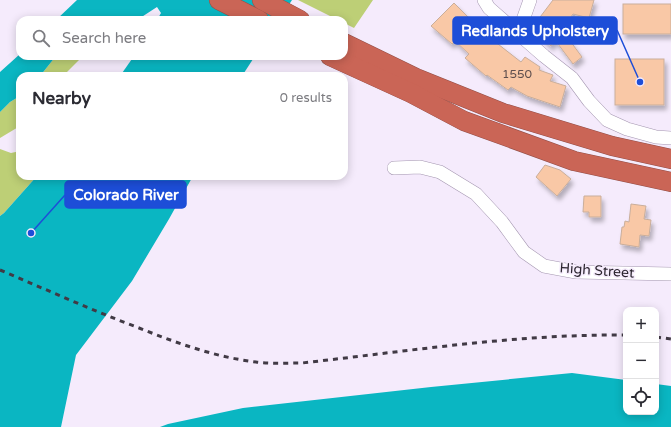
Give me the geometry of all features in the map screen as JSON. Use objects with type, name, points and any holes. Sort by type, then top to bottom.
[{"type":"highway","points":[[220,0],[251,16]]},
{"type":"highway","points":[[262,0],[292,16]]},
{"type":"highway","points":[[348,45],[414,86],[464,121],[574,161],[671,182]]},
{"type":"highway","points":[[341,60],[414,86],[566,133],[612,146],[671,158]]},
{"type":"highway","points":[[464,121],[498,124],[570,150],[671,174]]},
{"type":"street","points":[[484,0],[489,8],[518,34],[572,78],[589,101],[607,120],[627,129],[656,137],[671,138]]},
{"type":"street","points":[[518,34],[530,0]]},
{"type":"street","name":"High Street","points":[[394,168],[420,167],[440,172],[476,194],[502,222],[524,252],[544,266],[576,272],[671,274]]},
{"type":"green space","points":[[298,0],[373,0],[354,28],[348,25],[348,16],[330,16]]},
{"type":"green space","points":[[53,60],[79,60],[67,72],[43,72]]},
{"type":"green space","points":[[16,98],[16,128],[0,138],[0,112]]},
{"type":"green space","points":[[0,149],[11,153],[16,152],[16,180],[33,180],[0,216]]},
{"type":"water","points":[[77,0],[292,0],[282,16],[159,16],[161,13],[157,7],[143,16],[60,16]]},
{"type":"water","points":[[16,58],[16,60],[53,60],[43,72],[16,72],[16,98],[0,112],[0,72]]},
{"type":"water","points":[[131,60],[252,60],[245,72],[123,72]]},
{"type":"water","points":[[33,180],[191,180],[132,281],[76,355],[61,427],[0,427],[0,216]]},
{"type":"water","points":[[572,373],[623,380],[623,415],[659,415],[659,384],[671,386],[671,427],[160,427],[243,408]]},
{"type":"building","points":[[553,0],[594,0],[589,18],[573,14],[562,30],[582,57],[573,64],[555,40],[551,46],[531,29]]},
{"type":"building","points":[[454,3],[472,21],[471,23],[521,62],[525,57],[540,67],[539,70],[553,75],[550,81],[566,86],[560,107],[527,96],[511,87],[508,90],[487,75],[486,76],[465,58],[469,54],[455,41],[452,44],[431,26]]},
{"type":"building","points":[[623,4],[671,4],[671,34],[623,34]]},
{"type":"building","points":[[615,59],[664,59],[664,105],[615,105]]},
{"type":"building","points":[[545,165],[560,170],[571,179],[557,196],[536,177]]},
{"type":"building","points":[[584,196],[601,196],[601,217],[589,217],[589,212],[583,212]]},
{"type":"building","points":[[631,204],[646,206],[644,219],[651,220],[649,236],[640,235],[639,247],[620,244],[622,227],[624,227],[625,221],[629,222]]},
{"type":"railway","points":[[0,270],[100,313],[179,343],[225,357],[262,363],[302,363],[504,340],[585,335],[623,335]]},
{"type":"railway","points":[[659,337],[671,339]]},
{"type":"place","name":"Redlands Upholstery","points":[[640,82]]},
{"type":"place","name":"Colorado River","points":[[31,233]]}]
